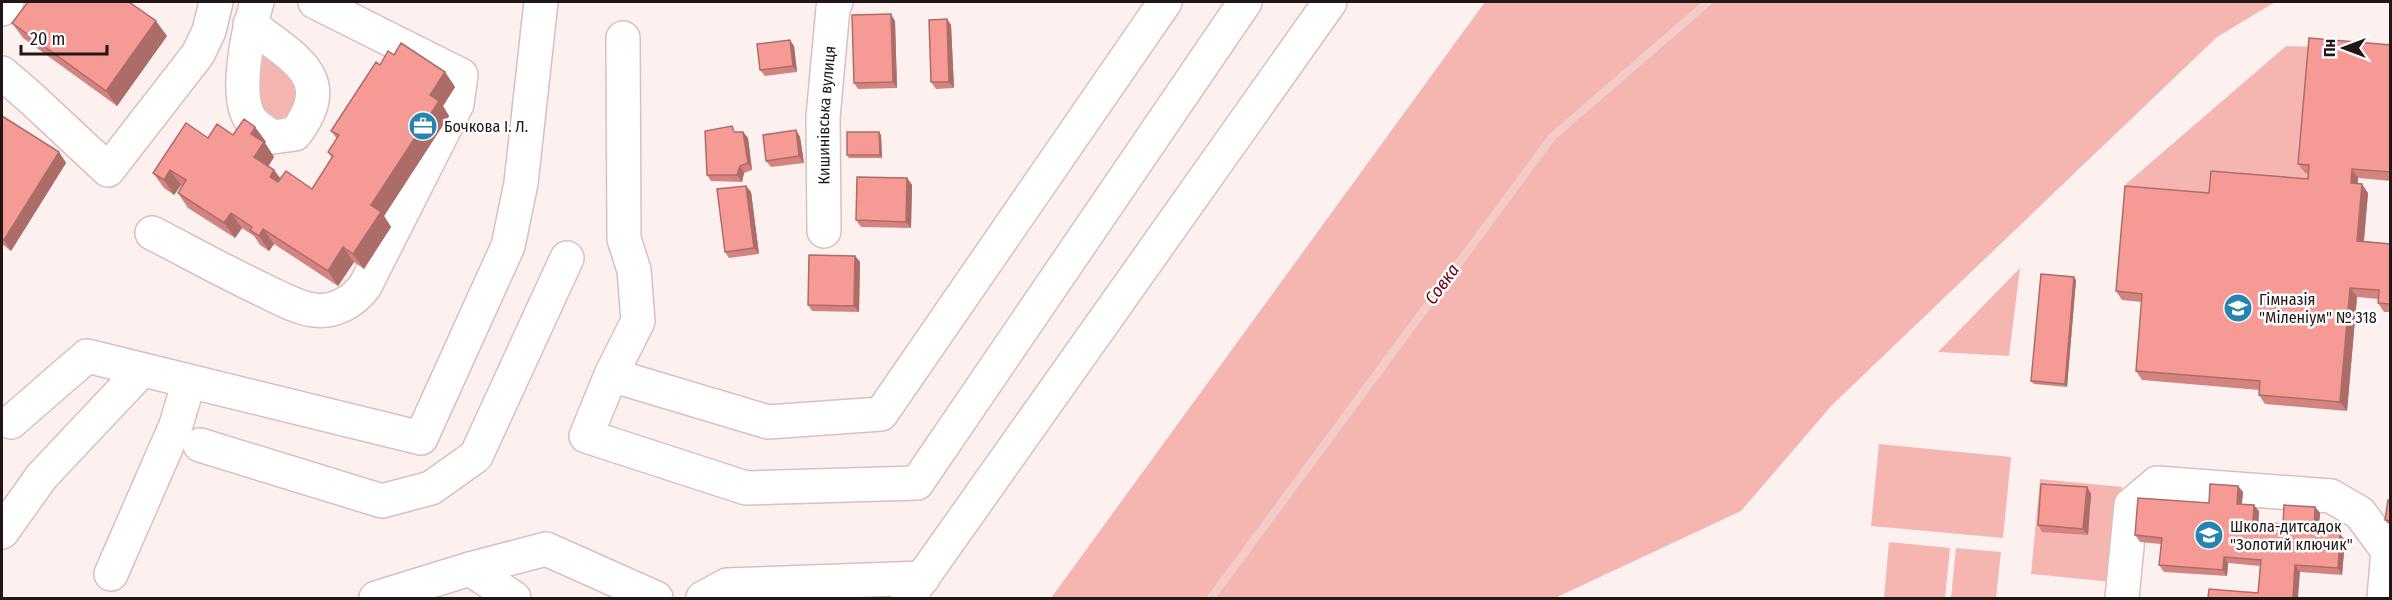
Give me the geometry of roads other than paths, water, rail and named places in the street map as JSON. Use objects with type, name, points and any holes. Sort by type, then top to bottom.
[{"type":"street","points":[[2,9],[7,2]]},
{"type":"street","points":[[2,73],[108,170],[198,54],[209,31],[216,2]]},
{"type":"street","points":[[152,233],[284,300],[315,311],[337,308],[355,299],[365,286],[457,104],[461,75],[315,2]]},
{"type":"street","points":[[441,481],[421,438],[508,246],[521,183],[541,2]]},
{"type":"street","name":"Кишинівська вулиця","points":[[824,231],[823,117],[833,8],[836,2]]},
{"type":"street","points":[[611,375],[768,422],[881,414],[1165,2]]},
{"type":"street","points":[[623,38],[624,239],[634,270],[638,321],[611,375],[586,436],[746,488],[917,483],[1245,2]]},
{"type":"street","points":[[703,598],[727,585],[916,588],[1330,2]]},
{"type":"street","points":[[200,445],[382,501],[431,488],[476,456],[567,258]]},
{"type":"street","points":[[11,422],[87,356],[421,438]]},
{"type":"street","points":[[2,532],[42,476],[142,370]]},
{"type":"street","points":[[111,574],[176,425],[189,381]]},
{"type":"street","points":[[2122,598],[2131,505],[2157,483],[2331,496],[2360,513],[2388,551],[2384,598]]},
{"type":"street","points":[[395,596],[470,569],[546,549],[656,598]]},
{"type":"street","points":[[470,569],[514,598]]},
{"type":"waterway","name":"Совка","points":[[1211,598],[1552,137],[1708,2]]},
{"type":"place","name":"Бочкова І. Л.","points":[[423,126]]},
{"type":"place","name":"Гімназія \"Міленіум\" № 318","points":[[2238,308]]},
{"type":"place","name":"Школа-дитсадок \"Золотий ключик\"","points":[[2209,535]]}]
